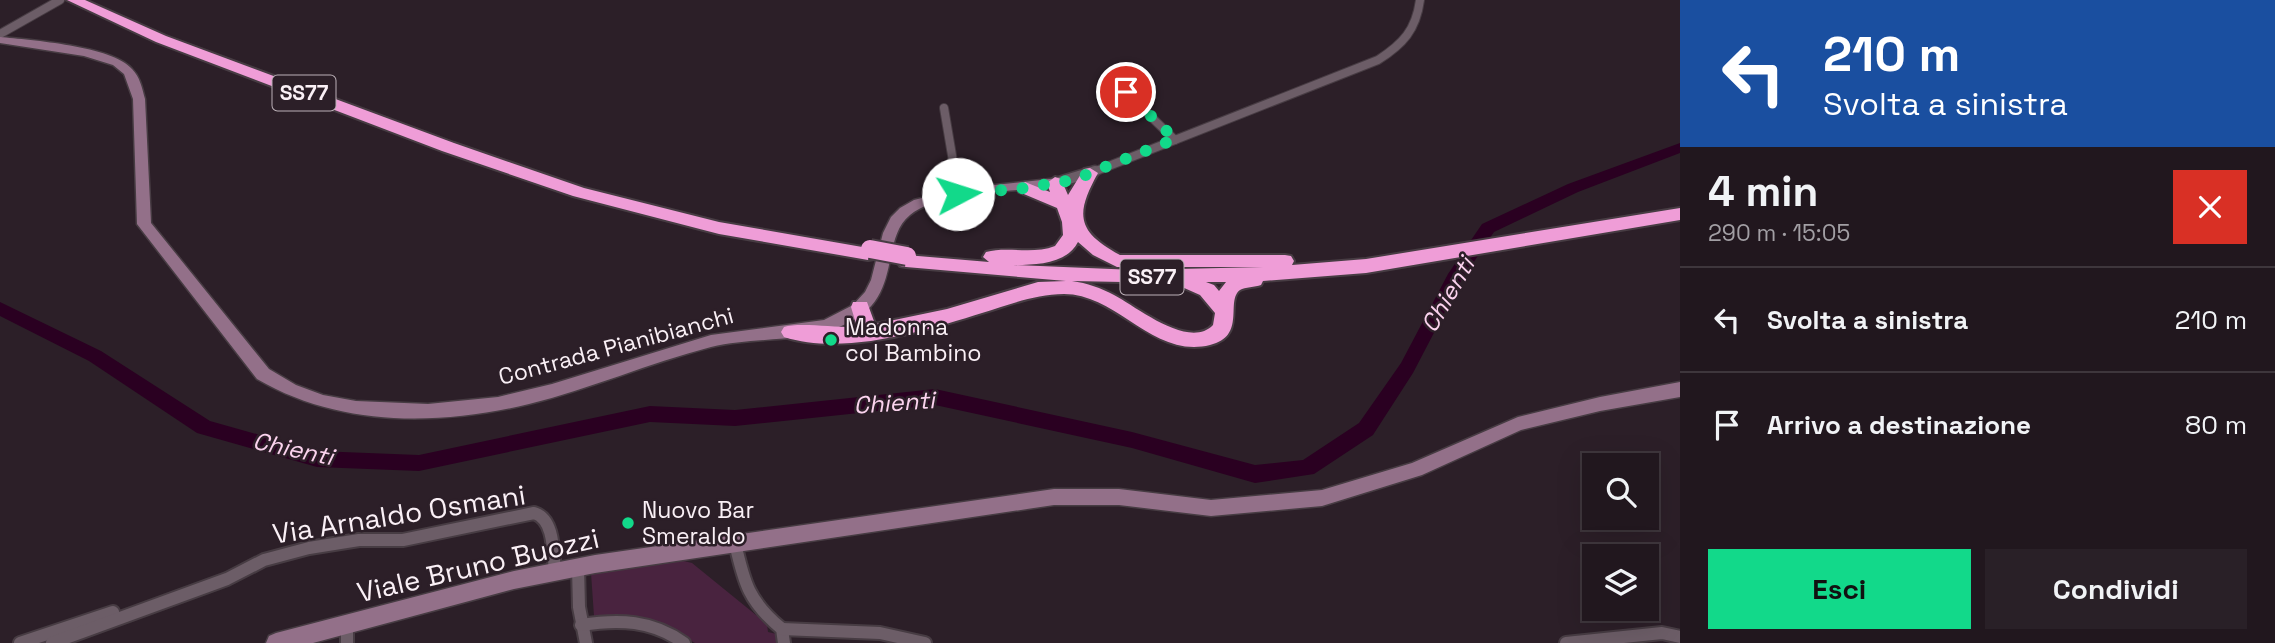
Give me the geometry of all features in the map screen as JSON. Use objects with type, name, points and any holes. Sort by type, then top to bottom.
[{"type":"highway","name":"SS77","points":[[74,0],[161,39],[451,144]]},
{"type":"highway","name":"SS77","points":[[87,0],[168,35],[579,192],[719,228],[946,265],[1020,272],[1135,277],[1251,275],[1392,260],[1679,209]]},
{"type":"highway","points":[[907,258],[935,252],[1002,258],[1043,258],[1058,251],[1073,236],[1069,200],[1090,173]]},
{"type":"highway","points":[[1057,183],[1074,208],[1079,232],[1096,251],[1117,261],[1335,262]]},
{"type":"highway","points":[[1025,188],[1069,200]]},
{"type":"highway","name":"SS77","points":[[907,258],[1120,271],[1251,269],[1392,260]]},
{"type":"highway","points":[[791,332],[814,336],[1038,289],[1060,287],[1080,289],[1102,296],[1178,338],[1195,340],[1220,331],[1225,323],[1225,298],[1234,284],[1360,272],[1392,260]]},
{"type":"highway","points":[[946,265],[975,273],[1019,277],[1178,281],[1207,290],[1226,313]]},
{"type":"highway","points":[[860,307],[861,328]]},
{"type":"street","points":[[0,34],[60,0]]},
{"type":"street","points":[[860,307],[873,292],[882,275],[893,222],[916,203],[932,197],[1057,183],[1090,173],[1378,60],[1409,36],[1418,20],[1420,0]]},
{"type":"street","name":"Contrada Pianibianchi","points":[[0,40],[43,45],[94,56],[116,62],[127,71],[139,99],[144,224],[263,374],[283,389],[316,401],[374,411],[427,410],[474,405],[527,397],[713,340],[755,332],[791,332]]},
{"type":"street","points":[[1109,76],[1175,139]]},
{"type":"street","points":[[944,108],[958,194]]},
{"type":"street","name":"Viale Bruno Buozzi","points":[[276,643],[347,634],[514,580],[578,567],[1055,497],[1119,497],[1211,508],[1322,498],[1416,470],[1518,424],[1600,404],[1680,389]]},
{"type":"street","name":"Via Arnaldo Osmani","points":[[52,643],[227,579],[264,560],[309,548],[359,540],[403,540],[534,513],[541,515],[549,526],[555,572]]},
{"type":"street","points":[[735,543],[746,591],[758,611],[783,636],[880,633],[925,643]]},
{"type":"street","points":[[578,567],[586,643]]},
{"type":"street","points":[[20,643],[113,612]]},
{"type":"street","points":[[582,625],[614,620],[644,623],[677,637],[684,643]]},
{"type":"street","points":[[1566,643],[1662,633],[1680,637]]},
{"type":"shaded area","points":[[676,559],[692,563],[767,624],[768,632],[781,635],[782,643],[695,643],[661,625],[629,616],[594,616],[591,573]]},
{"type":"waterway","name":"Chienti","points":[[0,308],[95,356],[204,427],[317,459],[419,463],[650,414],[735,418],[935,397],[1132,440],[1255,474],[1307,468],[1366,429],[1407,368],[1454,278],[1488,228],[1573,188],[1680,148]]},
{"type":"place","name":"Madonna col Bambino","points":[[831,340]]},
{"type":"place","name":"Nuovo Bar Smeraldo","points":[[628,523]]},
{"type":"route","points":[[958,194],[1025,188],[1073,180],[1175,139],[1126,92]]}]
